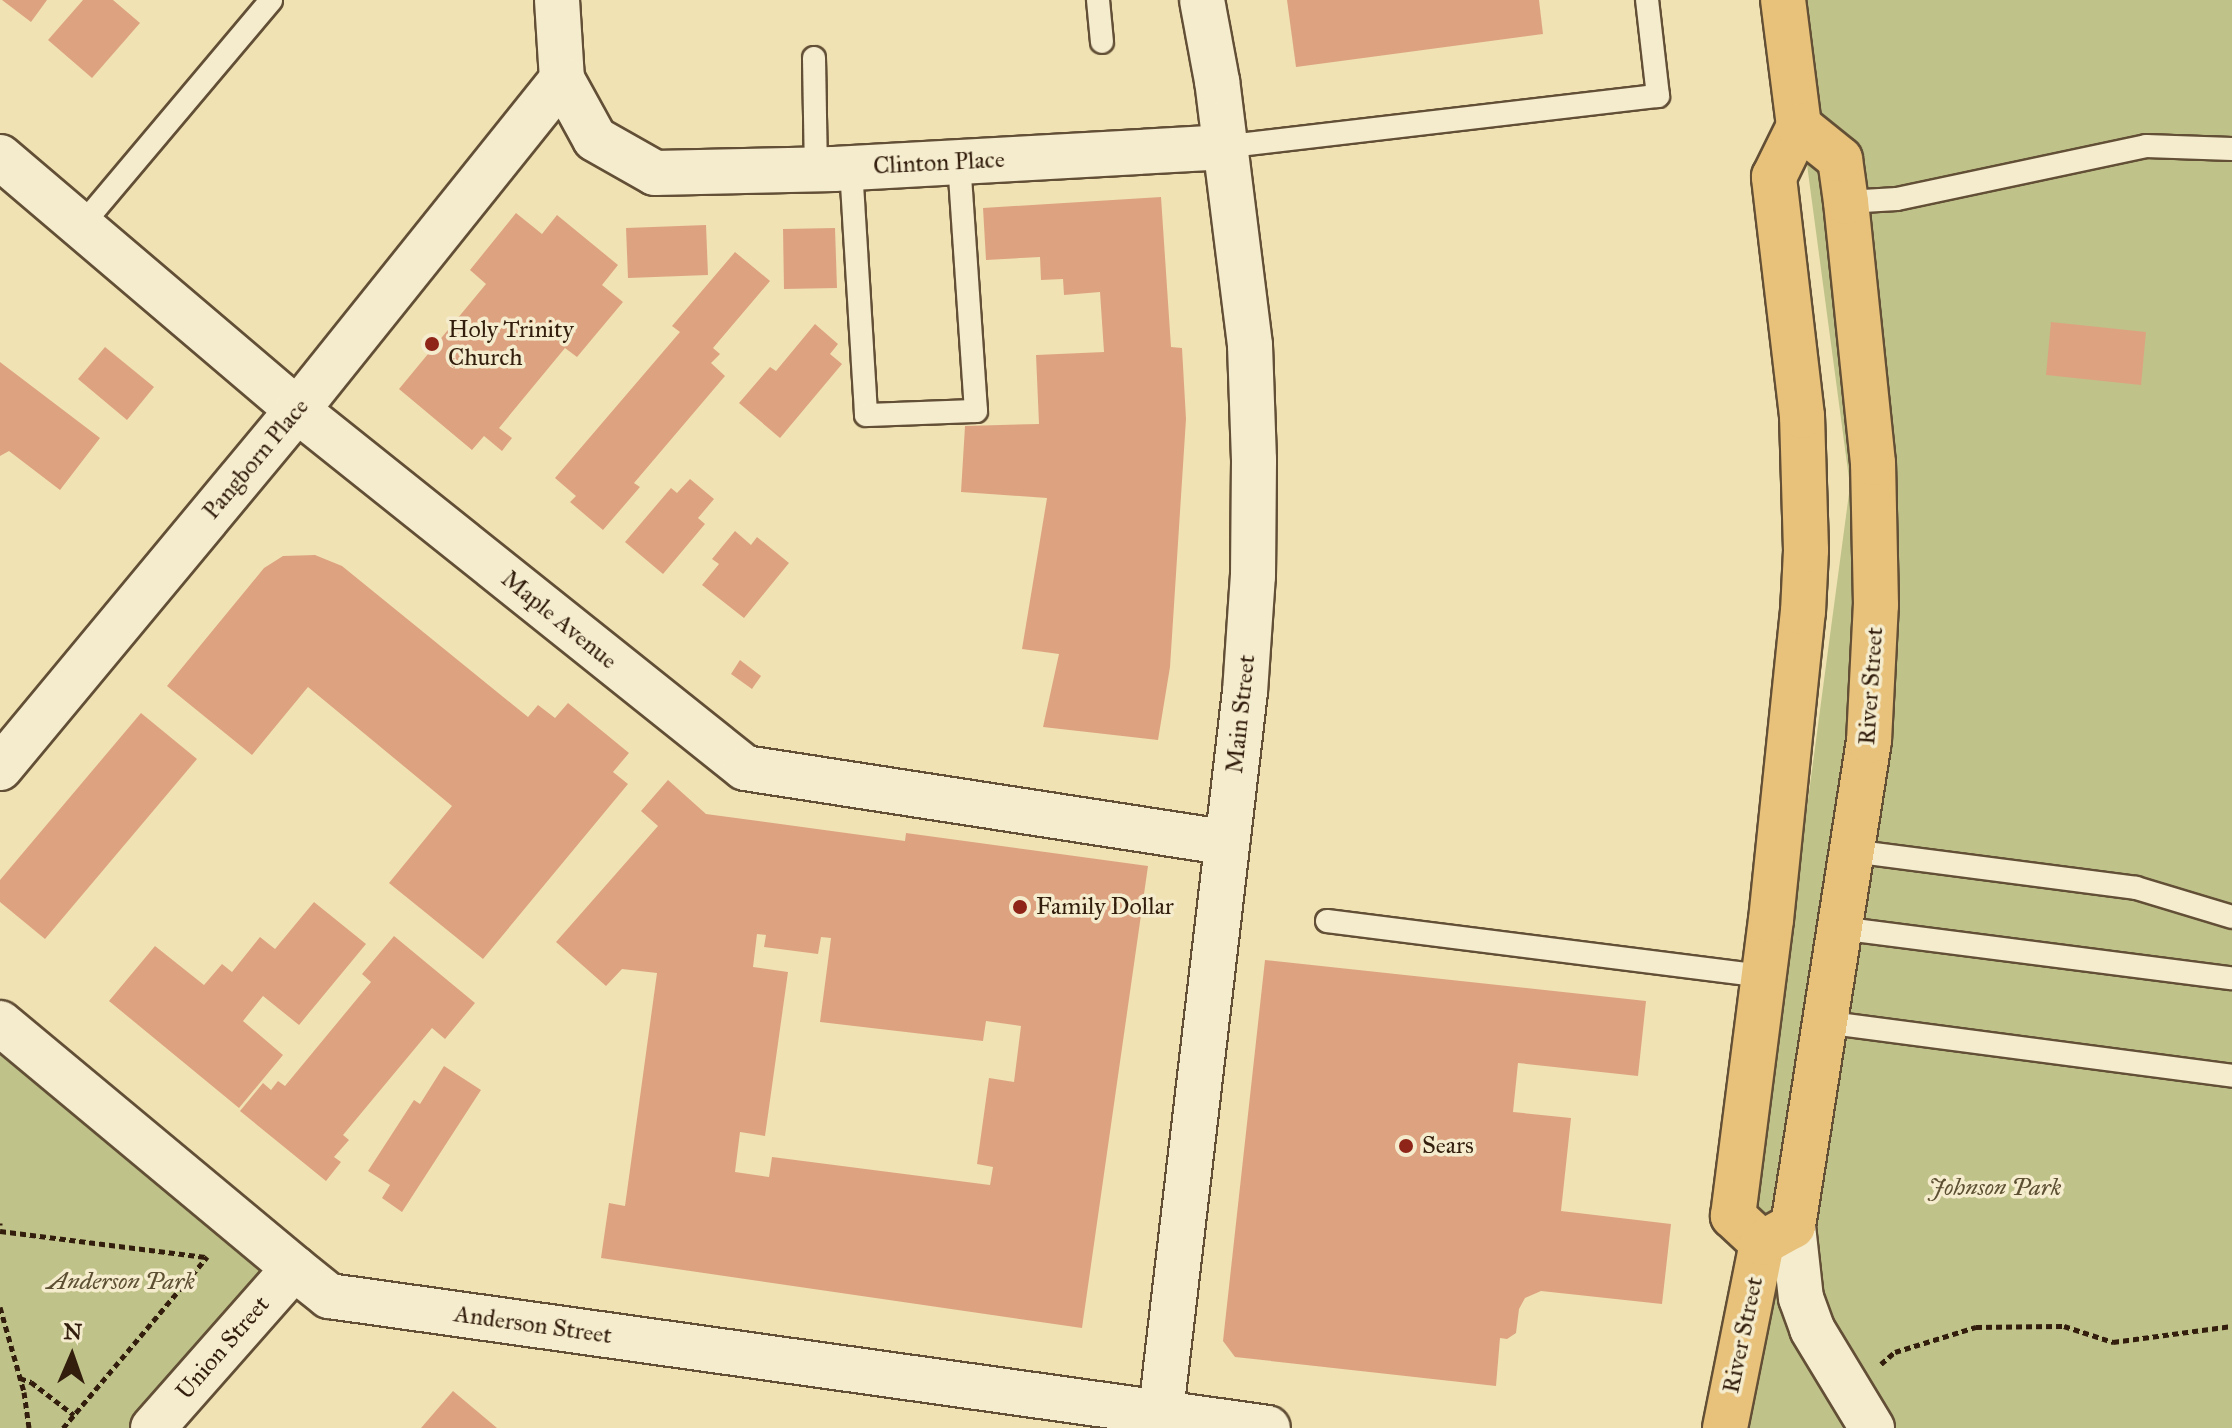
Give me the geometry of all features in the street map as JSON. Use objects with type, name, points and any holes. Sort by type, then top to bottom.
[{"type":"main road","points":[[1783,0],[1799,126]]},
{"type":"main road","name":"River Street","points":[[1725,1428],[1778,1235],[1824,1022],[1869,741],[1876,605],[1873,463],[1846,202],[1840,159],[1799,126],[1774,177],[1802,416],[1803,612],[1733,1216],[1778,1235]]},
{"type":"street","points":[[557,0],[562,79]]},
{"type":"street","name":"Main Street","points":[[1160,1421],[1245,692],[1253,576],[1254,460],[1250,345],[1222,147],[1217,81],[1202,0]]},
{"type":"street","name":"Pangborn Place","points":[[0,768],[297,410],[562,79]]},
{"type":"street","name":"Clinton Place","points":[[562,79],[595,139],[655,173],[833,169],[1222,147]]},
{"type":"street","name":"Maple Avenue","points":[[0,157],[297,410],[745,768],[1227,843]]},
{"type":"street","name":"Anderson Street","points":[[0,1023],[329,1296],[1160,1421],[1268,1428]]},
{"type":"street","points":[[1778,1235],[1812,1329],[1872,1428]]},
{"type":"street","name":"Union Street","points":[[153,1428],[294,1268]]},
{"type":"lane","points":[[81,226],[271,0]]},
{"type":"lane","points":[[1098,0],[1102,42]]},
{"type":"lane","points":[[1222,147],[1658,96],[1647,0]]},
{"type":"lane","points":[[814,58],[833,169],[866,415],[976,411],[959,161]]},
{"type":"lane","points":[[1846,202],[1897,199],[2146,146],[2232,149]]},
{"type":"lane","points":[[1852,851],[2136,888],[2232,917]]},
{"type":"lane","points":[[1327,921],[1762,976]]},
{"type":"lane","points":[[1839,928],[2232,978]]},
{"type":"lane","points":[[1824,1022],[2232,1076]]},
{"type":"path","points":[[0,1231],[207,1257],[63,1428]]},
{"type":"path","points":[[0,1307],[20,1378],[29,1428]]},
{"type":"path","points":[[1871,1372],[1895,1352],[1976,1327],[2064,1326],[2113,1342],[2232,1326]]},
{"type":"path","points":[[20,1378],[31,1382],[74,1415]]},
{"type":"green space","name":"Johnson Park","points":[[1785,0],[2232,0],[2232,1428],[1724,1428],[1850,486]]},
{"type":"green space","name":"Anderson Park","points":[[0,1023],[294,1268],[153,1428],[0,1428]]},
{"type":"building","points":[[2,0],[47,0],[31,22]]},
{"type":"building","points":[[83,0],[113,0],[140,23],[92,78],[48,40]]},
{"type":"building","points":[[1287,0],[1539,0],[1543,34],[1296,67]]},
{"type":"building","points":[[1161,197],[1171,347],[1182,348],[1186,419],[1170,667],[1158,740],[1043,727],[1059,654],[1022,649],[1047,498],[961,492],[965,426],[1039,424],[1036,355],[1104,352],[1100,292],[1064,295],[1063,279],[1041,280],[1040,257],[986,260],[983,208]]},
{"type":"building","points":[[516,213],[542,234],[557,215],[618,265],[602,285],[623,302],[577,357],[565,348],[499,428],[512,438],[502,451],[484,436],[472,450],[399,389],[486,284],[470,270]]},
{"type":"building","points":[[706,225],[708,275],[628,278],[626,228]]},
{"type":"building","points":[[835,228],[837,288],[784,289],[783,229]]},
{"type":"building","points":[[735,252],[770,281],[713,348],[720,354],[711,363],[725,376],[634,483],[640,487],[603,530],[570,502],[576,496],[555,478],[680,332],[672,326]]},
{"type":"building","points":[[2051,322],[2146,332],[2141,385],[2046,375]]},
{"type":"building","points":[[815,324],[838,344],[830,354],[842,364],[780,438],[739,403],[770,367],[776,371]]},
{"type":"building","points":[[105,347],[154,387],[127,420],[78,379]]},
{"type":"building","points":[[0,362],[100,438],[60,490],[9,451],[0,456]]},
{"type":"building","points":[[690,479],[714,499],[698,518],[705,524],[663,574],[625,542],[671,488],[677,493]]},
{"type":"building","points":[[735,531],[751,545],[757,537],[789,563],[744,618],[702,585],[719,564],[712,559]]},
{"type":"building","points":[[315,555],[342,566],[528,717],[538,705],[555,718],[568,703],[629,753],[613,772],[628,784],[483,959],[389,883],[452,806],[308,687],[252,755],[167,686],[264,568],[283,556]]},
{"type":"building","points":[[740,660],[761,676],[752,689],[731,674]]},
{"type":"building","points":[[141,713],[197,759],[45,939],[0,902],[0,880]]},
{"type":"building","points":[[668,780],[706,814],[905,841],[906,833],[1148,866],[1082,1328],[601,1258],[609,1203],[625,1206],[657,973],[622,969],[606,986],[556,942],[658,826],[641,811]],"holes":[[[757,934],[766,935],[764,947],[818,954],[821,937],[831,938],[820,1022],[983,1041],[986,1021],[1021,1026],[1014,1082],[989,1078],[977,1164],[993,1167],[990,1185],[772,1157],[769,1177],[735,1172],[740,1132],[765,1136],[788,972],[753,967]]]},
{"type":"building","points":[[314,902],[366,944],[299,1025],[263,996],[243,1021],[283,1055],[239,1108],[109,1001],[155,946],[204,985],[222,964],[232,972],[260,937],[275,949]]},
{"type":"building","points":[[394,936],[475,1003],[445,1039],[432,1028],[343,1135],[349,1140],[334,1157],[341,1162],[326,1181],[240,1111],[263,1083],[271,1090],[278,1081],[285,1086],[371,982],[362,974]]},
{"type":"building","name":"Sears","points":[[1265,960],[1646,1001],[1638,1076],[1518,1063],[1513,1112],[1571,1118],[1561,1211],[1671,1224],[1662,1304],[1541,1291],[1525,1298],[1519,1309],[1516,1333],[1507,1339],[1500,1338],[1496,1386],[1235,1357],[1223,1341]]},
{"type":"building","points":[[444,1066],[481,1090],[402,1212],[382,1198],[390,1185],[368,1171],[414,1100],[420,1104]]},
{"type":"building","points":[[453,1391],[497,1428],[421,1428]]},
{"type":"place","name":"Holy Trinity Church","points":[[432,344]]},
{"type":"place","name":"Family Dollar","points":[[1020,907]]},
{"type":"place","name":"Sears","points":[[1406,1146]]}]
